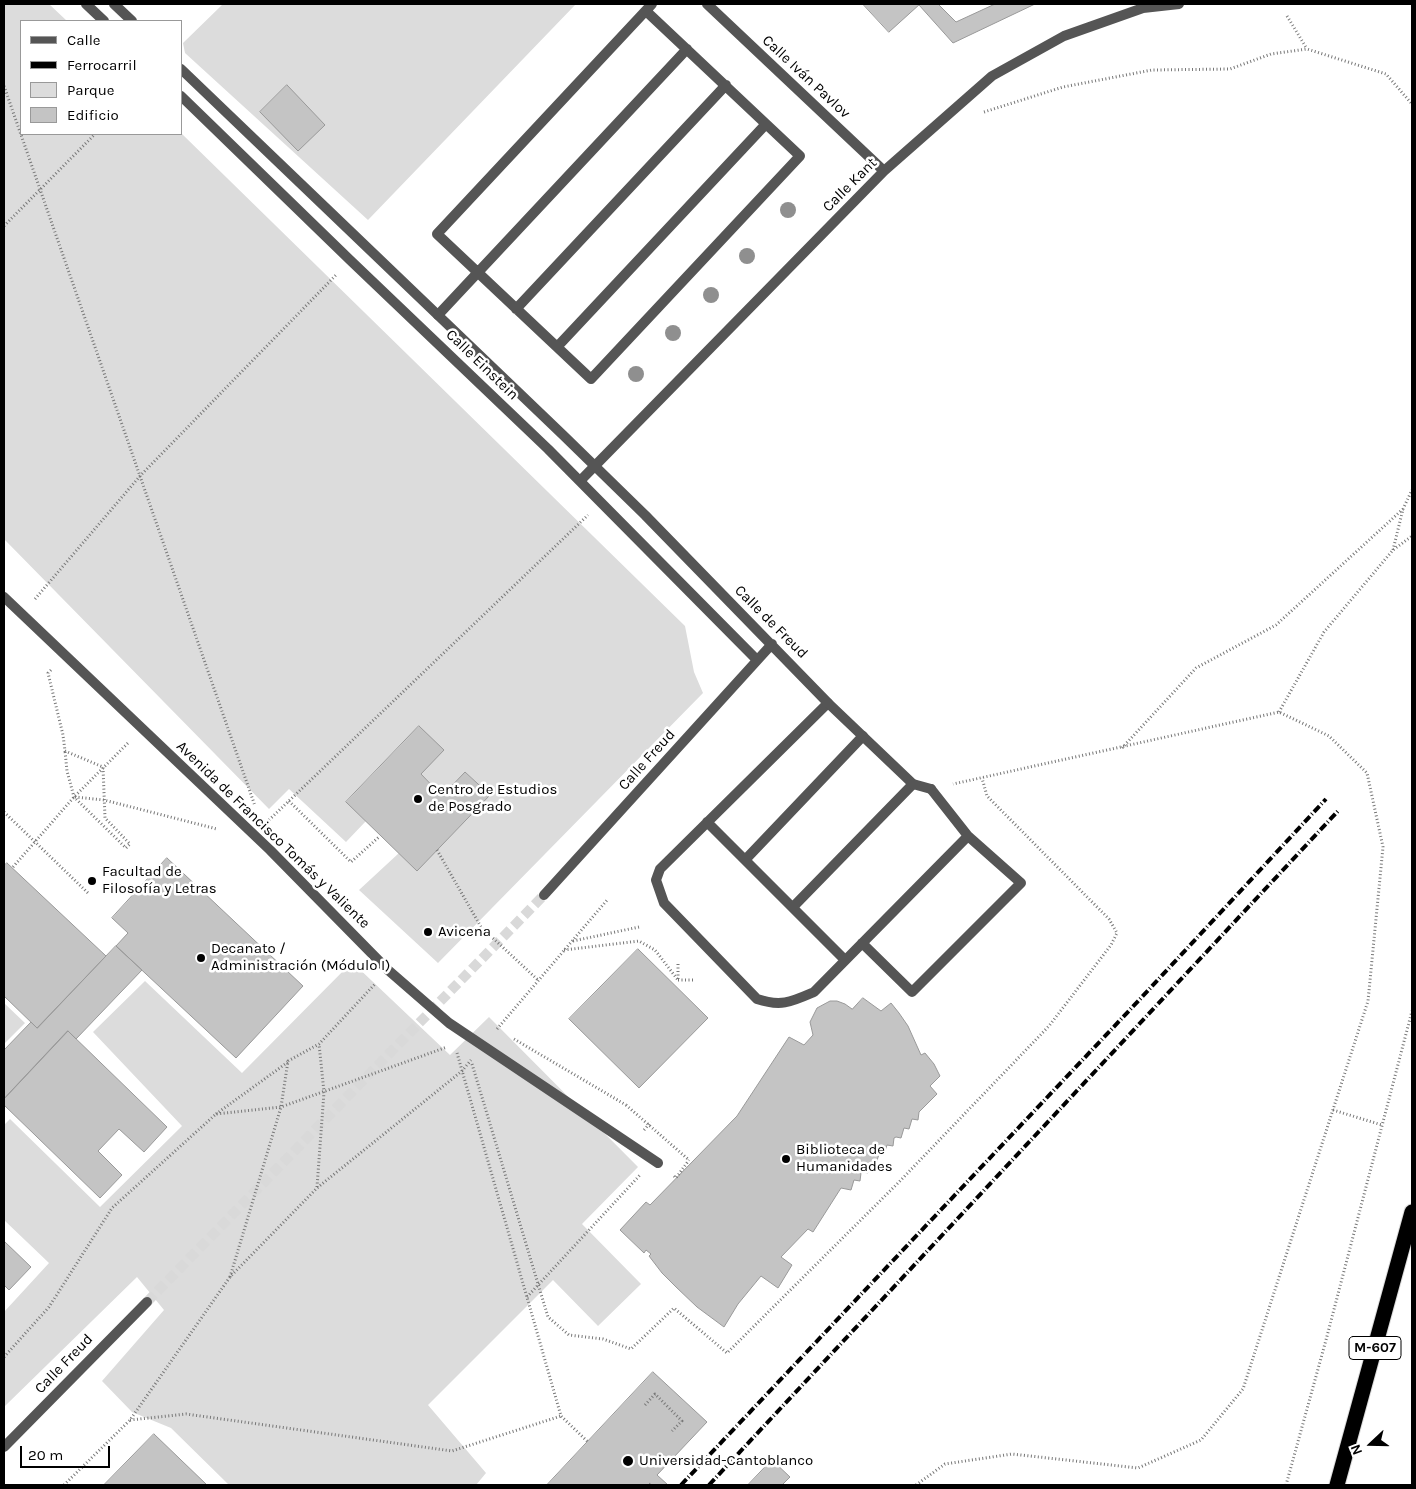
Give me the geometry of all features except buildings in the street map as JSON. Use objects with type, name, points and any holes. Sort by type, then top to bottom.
[{"type":"highway","name":"M-607","points":[[1337,1485],[1412,1212]]},
{"type":"street","points":[[86,4],[103,20]]},
{"type":"street","points":[[114,4],[131,20]]},
{"type":"street","name":"Calle Iván Pavlov","points":[[706,4],[884,171]]},
{"type":"street","name":"Calle Kant","points":[[580,482],[884,171],[992,76],[1064,36],[1143,8],[1179,4]]},
{"type":"street","points":[[649,7],[687,49],[800,156],[591,379],[437,234],[649,7]]},
{"type":"street","points":[[438,315],[687,49]]},
{"type":"street","name":"Calle Einstein","points":[[182,70],[595,467]]},
{"type":"street","points":[[516,309],[726,85]]},
{"type":"street","name":"Calle Einstein","points":[[182,97],[548,449],[757,660]]},
{"type":"street","points":[[556,347],[766,124]]},
{"type":"street","name":"Calle de Freud","points":[[595,467],[772,644],[828,703],[913,784],[931,789]]},
{"type":"street","name":"Avenida de Francisco Tomás y Valiente","points":[[4,597],[270,850],[388,970],[448,1023],[656,1161]]},
{"type":"street","name":"Calle Freud","points":[[544,895],[772,644]]},
{"type":"street","points":[[828,703],[660,869],[656,880],[664,903],[757,999],[771,1004],[789,1003],[814,992],[968,836]]},
{"type":"street","points":[[745,860],[863,736]]},
{"type":"street","points":[[793,907],[913,784]]},
{"type":"street","points":[[862,944],[912,992],[1021,883],[968,836],[931,789]]},
{"type":"street","points":[[707,822],[846,960]]},
{"type":"street","name":"Calle Freud","points":[[4,1447],[147,1302]]},
{"type":"path","points":[[1287,16],[1306,49]]},
{"type":"path","points":[[980,113],[1063,87],[1152,70],[1230,69],[1271,54],[1306,49],[1386,74],[1412,104]]},
{"type":"path","points":[[4,86],[20,132]]},
{"type":"path","points":[[21,135],[256,808]]},
{"type":"path","points":[[4,226],[94,135]]},
{"type":"path","points":[[21,614],[140,476],[339,272]]},
{"type":"path","points":[[1393,550],[1403,509],[1412,490]]},
{"type":"path","points":[[270,850],[262,827],[601,503]]},
{"type":"path","points":[[1122,748],[1196,668],[1276,625],[1403,509]]},
{"type":"path","points":[[1279,712],[1324,632],[1393,550],[1412,536]]},
{"type":"path","points":[[63,654],[48,673],[63,735],[67,771],[74,797],[126,848],[130,844],[105,818],[103,768]]},
{"type":"path","points":[[916,1485],[945,1464],[1012,1454],[1138,1468],[1201,1440],[1243,1388],[1368,1001],[1383,847],[1367,773],[1329,736],[1279,712],[931,789]]},
{"type":"path","points":[[13,867],[74,797],[142,728]]},
{"type":"path","points":[[65,751],[103,768]]},
{"type":"path","points":[[464,1033],[548,1317],[569,1334],[603,1339],[631,1350],[674,1308],[727,1353],[899,1182],[1049,1026],[1111,944],[1116,933],[1110,919],[987,796],[982,778]]},
{"type":"path","points":[[74,797],[104,800],[222,830]]},
{"type":"path","points":[[289,801],[350,862],[380,836]]},
{"type":"path","points":[[4,812],[89,894]]},
{"type":"path","points":[[437,850],[481,927],[538,980]]},
{"type":"path","points":[[64,1485],[130,1420],[230,1277],[317,1188],[462,1071],[608,900]]},
{"type":"path","points":[[572,941],[639,927]]},
{"type":"path","points":[[564,950],[639,941],[655,950],[678,980]]},
{"type":"path","points":[[678,963],[678,980]]},
{"type":"path","points":[[4,1357],[49,1307],[112,1208],[216,1114],[288,1062],[319,1044],[388,970]]},
{"type":"path","points":[[678,980],[693,980]]},
{"type":"path","points":[[1286,1485],[1412,1011]]},
{"type":"path","points":[[496,1029],[505,1034]]},
{"type":"path","points":[[514,1039],[626,1105],[689,1160],[676,1178]]},
{"type":"path","points":[[317,1188],[324,1092],[319,1044]]},
{"type":"path","points":[[216,1114],[281,1107],[455,1044],[561,1416],[588,1442]]},
{"type":"path","points":[[230,1277],[281,1107],[288,1062]]},
{"type":"path","points":[[1333,1110],[1382,1125]]},
{"type":"path","points":[[643,1130],[651,1122]]},
{"type":"path","points":[[527,1297],[656,1161]]},
{"type":"path","points":[[645,1405],[655,1394],[682,1421],[672,1431]]},
{"type":"path","points":[[130,1420],[186,1414],[452,1451],[561,1416]]},
{"type":"green space","points":[[4,4],[49,4],[66,20],[20,20],[20,135],[182,134],[685,626],[694,672],[703,693],[438,963],[359,890],[399,853],[417,870],[490,795],[465,772],[442,796],[421,774],[419,726],[346,801],[366,821],[346,842],[289,789],[269,809],[4,539]]},
{"type":"green space","points":[[223,4],[576,4],[368,220],[185,53],[183,43]]},
{"type":"green space","points":[[352,962],[450,1055],[489,1017],[638,1167],[582,1224],[641,1284],[598,1326],[553,1280],[428,1405],[486,1473],[476,1485],[229,1485],[171,1428],[132,1412],[102,1381],[164,1310],[137,1277],[4,1407],[4,1312],[49,1263],[4,1220],[4,1125],[10,1119],[100,1207],[182,1126],[93,1032],[145,981],[242,1073]]},
{"type":"green space","points":[[4,1003],[25,1023],[4,1044]]},
{"type":"tunnel","points":[[147,1302],[544,895]]},
{"type":"railway","points":[[681,1485],[1141,998],[1326,799]]},
{"type":"railway","points":[[709,1485],[1338,811]]},
{"type":"place","name":"Centro de Estudios de Posgrado","points":[[418,799]]},
{"type":"place","name":"Facultad de Filosofía y Letras","points":[[92,881]]},
{"type":"place","name":"Avicena","points":[[428,932]]},
{"type":"place","name":"Decanato / Administración (Módulo I)","points":[[201,958]]},
{"type":"place","name":"Biblioteca de Humanidades","points":[[786,1159]]},
{"type":"place","name":"Universidad-Cantoblanco","points":[[628,1461]]}]
